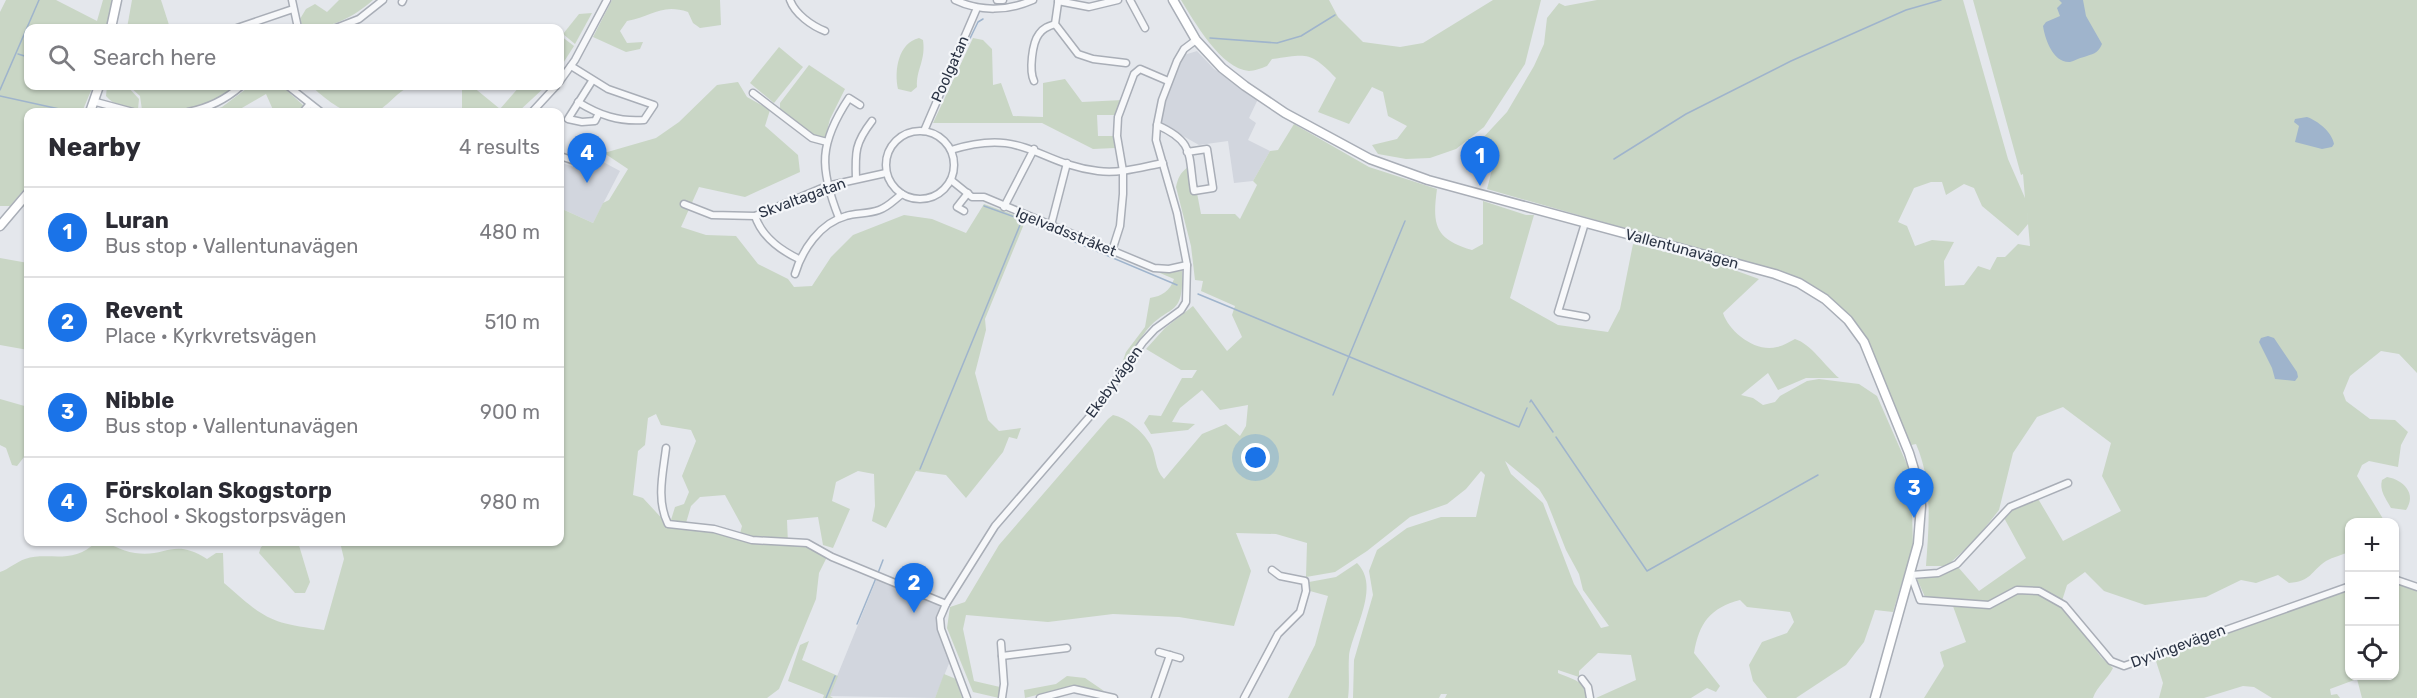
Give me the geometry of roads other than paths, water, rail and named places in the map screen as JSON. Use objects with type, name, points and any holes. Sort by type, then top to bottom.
[{"type":"main road","points":[[112,24],[117,0]]},
{"type":"main road","name":"Vallentunavägen","points":[[1173,0],[1196,40],[1222,68],[1258,96],[1285,113],[1370,159],[1428,180],[1799,283],[1825,299],[1848,320],[1864,342],[1909,453],[1919,486],[1920,528],[1911,575],[1875,698]]},
{"type":"main road","points":[[92,108],[98,90]]},
{"type":"main road","points":[[0,226],[24,198]]},
{"type":"street","points":[[292,0],[297,24]]},
{"type":"street","points":[[348,24],[359,20],[383,0]]},
{"type":"street","points":[[564,76],[607,0]]},
{"type":"street","points":[[790,0],[793,8],[825,31]]},
{"type":"street","points":[[955,0],[977,8],[999,9],[1033,0]]},
{"type":"street","points":[[997,0],[1003,0]]},
{"type":"street","points":[[1118,0],[1089,7],[1058,1],[1055,24],[1078,54],[1093,59],[1126,63]]},
{"type":"street","points":[[1130,0],[1145,28]]},
{"type":"street","name":"Poolgatan","points":[[924,131],[977,8]]},
{"type":"street","points":[[249,24],[293,9]]},
{"type":"street","points":[[1034,81],[1032,64],[1037,35],[1044,28],[1055,24]]},
{"type":"street","name":"Ekebyvägen","points":[[976,698],[967,697],[941,629],[940,618],[946,604],[995,526],[1091,415],[1143,342],[1182,310],[1188,292],[1187,265],[1177,213],[1156,140],[1157,125],[1168,81],[1184,50],[1196,40]]},
{"type":"street","points":[[571,66],[592,81],[654,105],[644,120],[598,115],[578,102]]},
{"type":"street","points":[[1112,251],[1120,226],[1123,171],[1117,136],[1118,117],[1134,74],[1140,69],[1147,70],[1168,81]]},
{"type":"street","points":[[592,81],[568,119],[582,122],[595,121],[598,115]]},
{"type":"street","points":[[206,108],[227,98],[236,90]]},
{"type":"street","points":[[292,90],[314,108]]},
{"type":"street","points":[[536,108],[553,90]]},
{"type":"street","points":[[753,93],[812,138],[827,142]]},
{"type":"street","points":[[839,218],[826,186],[827,142],[834,121],[849,98],[860,105]]},
{"type":"street","points":[[96,102],[106,108]]},
{"type":"street","points":[[856,179],[855,153],[859,137],[872,121]]},
{"type":"street","points":[[1157,125],[1174,133],[1185,143],[1194,191],[1213,188],[1207,149],[1187,152]]},
{"type":"street","points":[[924,131],[933,134],[951,150],[953,162],[951,180],[945,189],[931,196],[917,198],[902,194],[894,188],[886,173],[887,156],[891,147],[902,137],[924,131]]},
{"type":"street","points":[[951,150],[987,141],[1011,142],[1067,163],[1097,171],[1123,171],[1163,163]]},
{"type":"street","points":[[1004,207],[1034,149]]},
{"type":"street","points":[[564,157],[581,163]]},
{"type":"street","points":[[1051,225],[1067,163]]},
{"type":"street","name":"Skvaltagatan","points":[[684,204],[712,215],[755,216],[826,186],[886,173]]},
{"type":"street","name":"Igelvadsstråket","points":[[951,180],[970,195],[984,197],[1112,251],[1159,268],[1187,265]]},
{"type":"street","points":[[795,274],[813,238],[839,218],[877,211],[902,194]]},
{"type":"street","points":[[964,212],[957,207],[970,195]]},
{"type":"street","points":[[755,216],[758,226],[769,239],[784,252],[800,260]]},
{"type":"street","points":[[1585,223],[1558,312],[1586,317]]},
{"type":"street","points":[[666,448],[661,492],[663,513],[668,524],[714,529],[752,540],[807,543],[832,557],[946,604]]},
{"type":"street","points":[[1911,575],[1948,570],[1957,564],[2010,507],[2068,483]]},
{"type":"street","points":[[1244,698],[1278,634],[1300,612],[1306,591],[1305,581],[1280,576],[1272,570]]},
{"type":"street","name":"Dyvingevägen","points":[[1911,575],[1920,600],[1989,605],[2006,594],[2026,589],[2055,597],[2072,613],[2111,662],[2124,666],[2345,587]]},
{"type":"street","points":[[2399,581],[2417,587]]},
{"type":"street","points":[[1001,643],[1004,684],[1002,698]]},
{"type":"street","points":[[1002,656],[1067,648]]},
{"type":"street","points":[[1159,652],[1180,658]]},
{"type":"street","points":[[1155,698],[1170,655]]},
{"type":"street","points":[[1582,679],[1588,687],[1590,698]]},
{"type":"street","points":[[1040,698],[1074,689],[1114,698]]},
{"type":"water","points":[[2059,0],[2083,0],[2086,16],[2102,44],[2097,52],[2070,62],[2059,59],[2051,49],[2043,26],[2046,22],[2060,16],[2057,8],[2062,3]]},
{"type":"water","points":[[2307,117],[2316,121],[2327,131],[2333,140],[2332,147],[2322,149],[2295,142],[2299,126],[2294,122],[2295,119]]},
{"type":"water","points":[[2268,336],[2274,338],[2297,372],[2298,377],[2295,381],[2275,379],[2259,342],[2261,338]]},
{"type":"waterway","points":[[29,24],[39,0]]},
{"type":"waterway","points":[[1614,159],[1686,114],[1791,61],[1906,10],[1941,0]]},
{"type":"waterway","points":[[1210,38],[1277,43],[1301,36],[1335,15]]},
{"type":"waterway","points":[[943,94],[978,22],[983,19]]},
{"type":"waterway","points":[[0,90],[24,35]]},
{"type":"waterway","points":[[18,54],[24,56]]},
{"type":"waterway","points":[[0,96],[55,108]]},
{"type":"waterway","points":[[984,206],[1023,220]]},
{"type":"waterway","points":[[920,469],[1022,220]]},
{"type":"waterway","points":[[1333,395],[1405,221]]},
{"type":"waterway","points":[[1030,223],[1177,285]]},
{"type":"waterway","points":[[1198,294],[1519,427],[1527,408]]},
{"type":"waterway","points":[[1530,402],[1531,400],[1553,432]]},
{"type":"waterway","points":[[1556,437],[1647,571],[1818,475]]},
{"type":"waterway","points":[[878,573],[883,560]]},
{"type":"waterway","points":[[857,624],[876,578]]},
{"type":"waterway","points":[[826,698],[835,676]]},
{"type":"place","name":"Förskolan Skogstorp","points":[[587,183]]},
{"type":"place","name":"Luran","points":[[1480,186]]},
{"type":"place","name":"Nibble","points":[[1914,518]]},
{"type":"place","name":"Revent","points":[[914,613]]}]
